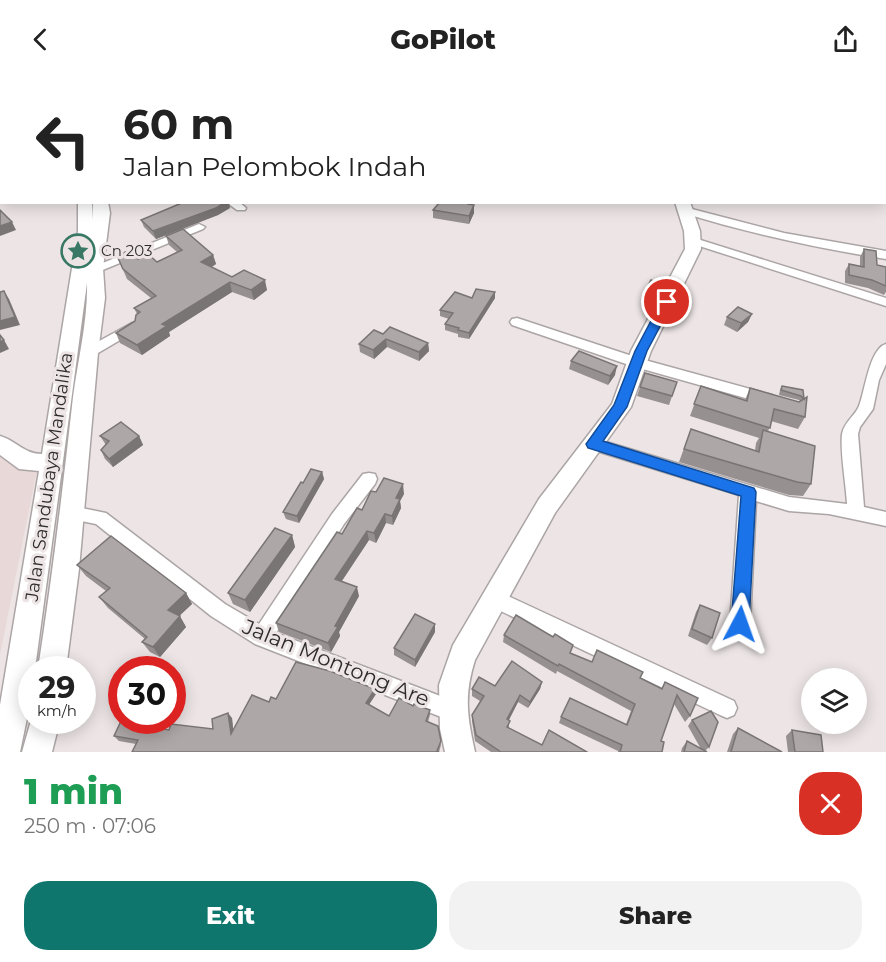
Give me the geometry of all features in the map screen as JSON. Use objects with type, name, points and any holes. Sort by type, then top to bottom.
[{"type":"main road","name":"Jalan Sandubaya Mandalika","points":[[6,752],[18,689],[49,474],[87,271],[86,204]]},
{"type":"main road","points":[[54,656],[96,298],[87,271],[102,213],[100,204]]},
{"type":"main road","points":[[460,752],[453,685],[463,655],[547,506],[621,407],[657,318],[687,264],[694,241],[683,206]]},
{"type":"main road","points":[[0,444],[27,464],[49,474],[76,480]]},
{"type":"main road","points":[[37,752],[42,734]]},
{"type":"street","points":[[234,204],[241,208]]},
{"type":"street","points":[[683,206],[760,232],[830,247],[886,255]]},
{"type":"street","points":[[87,271],[199,227]]},
{"type":"street","points":[[694,241],[886,302]]},
{"type":"street","points":[[517,322],[637,363],[782,403]]},
{"type":"street","points":[[88,353],[132,327]]},
{"type":"street","points":[[856,513],[850,434],[853,425],[866,409],[872,380],[886,349]]},
{"type":"street","points":[[593,444],[789,504],[830,507],[886,519]]},
{"type":"street","points":[[262,637],[338,519],[369,479]]},
{"type":"street","points":[[740,624],[748,492]]},
{"type":"street","name":"Jalan Montong Are","points":[[72,513],[100,518],[209,603],[262,637],[454,711]]},
{"type":"street","points":[[495,599],[727,708]]},
{"type":"shaded area","points":[[0,452],[24,471],[37,470],[0,655]]},
{"type":"building","points":[[179,204],[222,204],[153,231],[141,220]]},
{"type":"building","points":[[438,204],[474,205],[469,216],[433,210]]},
{"type":"building","points":[[0,210],[12,222],[0,226]]},
{"type":"building","points":[[183,229],[213,255],[201,262],[232,277],[244,270],[265,280],[251,290],[230,282],[162,324],[167,326],[137,345],[116,333],[135,321],[136,315],[140,312],[134,308],[156,296],[123,269],[119,255],[130,250],[138,259],[148,254],[157,262],[182,250],[166,236]]},
{"type":"building","points":[[864,249],[876,251],[877,265],[886,267],[886,286],[849,275],[849,264],[864,267]]},
{"type":"building","points":[[651,280],[662,284],[656,294],[645,291]]},
{"type":"building","points":[[476,289],[495,292],[469,333],[445,324],[453,313],[440,310],[455,292],[472,298]]},
{"type":"building","points":[[4,291],[15,317],[0,321],[0,292]]},
{"type":"building","points":[[738,307],[752,314],[741,323],[727,317]]},
{"type":"building","points":[[390,327],[428,343],[419,352],[386,339],[373,350],[359,344],[374,330],[383,334]]},
{"type":"building","points":[[579,351],[617,366],[610,376],[571,361]]},
{"type":"building","points":[[645,373],[677,382],[672,396],[640,387]]},
{"type":"building","points":[[701,386],[747,401],[750,388],[799,402],[807,397],[805,417],[774,409],[770,428],[694,404]]},
{"type":"building","points":[[782,386],[803,390],[804,399],[781,390]]},
{"type":"building","points":[[121,422],[139,436],[109,459],[101,450],[109,441],[100,436]]},
{"type":"building","points":[[691,429],[759,452],[763,430],[815,446],[811,484],[684,449]]},
{"type":"building","points":[[311,469],[322,472],[297,516],[283,512],[301,482],[303,483]]},
{"type":"building","points":[[384,478],[403,484],[396,498],[400,499],[392,516],[385,514],[374,533],[367,531],[335,579],[357,587],[328,643],[276,623],[337,532],[342,534],[357,508],[362,510],[371,491],[376,492]]},
{"type":"building","points":[[275,528],[292,535],[245,600],[228,593]]},
{"type":"building","points":[[111,536],[186,593],[168,610],[180,616],[153,647],[142,642],[147,637],[99,597],[110,588],[77,565]]},
{"type":"building","points":[[700,605],[720,613],[712,638],[692,629]]},
{"type":"building","points":[[415,614],[435,624],[415,660],[394,648]]},
{"type":"building","points":[[516,615],[553,637],[555,634],[573,645],[570,653],[592,662],[597,650],[643,672],[640,678],[662,689],[665,682],[698,698],[690,716],[677,695],[661,741],[664,742],[662,752],[620,752],[622,745],[561,717],[570,698],[627,725],[635,704],[559,664],[558,666],[504,635]]},
{"type":"building","points":[[512,661],[542,682],[530,702],[520,695],[507,719],[510,721],[507,727],[542,745],[549,730],[587,752],[501,752],[476,735],[472,715],[484,696],[472,689],[479,677],[495,686]]},
{"type":"building","points":[[296,662],[330,671],[375,689],[366,703],[389,716],[399,698],[413,706],[414,704],[430,710],[426,721],[438,726],[441,741],[437,751],[439,752],[132,752],[138,740],[114,736],[115,734],[186,734],[186,726],[213,729],[212,719],[228,713],[231,734],[252,695],[269,702],[271,697],[276,699]]},
{"type":"building","points":[[711,711],[718,722],[709,747],[692,720]]},
{"type":"building","points":[[738,728],[782,752],[731,752]]},
{"type":"building","points":[[792,730],[801,732],[801,734],[821,735],[823,752],[795,752]]},
{"type":"building","points":[[687,741],[707,752],[684,752]]},
{"type":"place","name":"Cn 203","points":[[78,251]]},
{"type":"route","points":[[667,302],[641,351],[630,388],[621,407],[593,444],[748,492],[740,624]]}]
